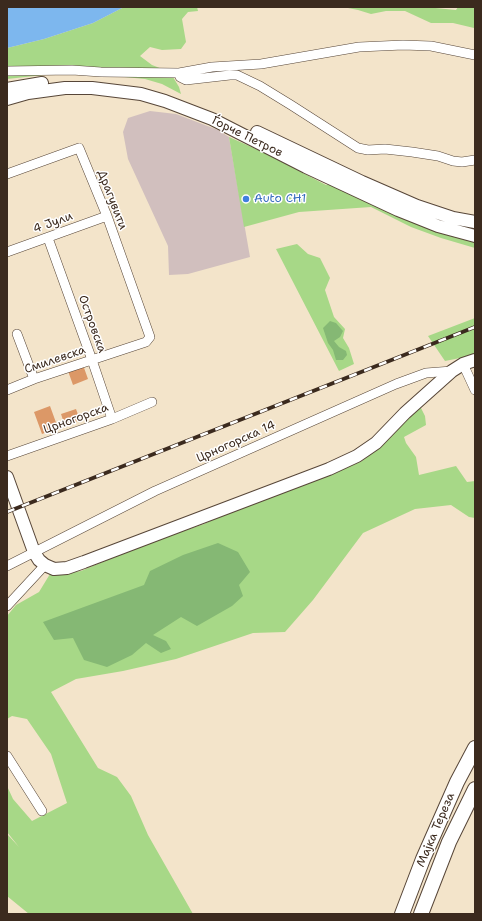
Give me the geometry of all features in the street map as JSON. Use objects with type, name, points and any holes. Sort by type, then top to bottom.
[{"type":"highway","name":"Мајка Тереза","points":[[402,914],[441,817],[475,748]]},
{"type":"highway","name":"Мајка Тереза","points":[[421,914],[449,842],[475,789]]},
{"type":"main road","name":"Ѓорче Петров","points":[[7,89],[41,83],[89,80],[128,84],[156,90],[206,108],[355,179],[417,206],[453,218],[475,222]]},
{"type":"main road","name":"Ѓорче Петров","points":[[7,99],[28,93],[65,88],[92,88],[140,94],[165,100],[212,119],[306,167],[392,208],[438,226],[475,236]]},
{"type":"main road","points":[[7,478],[34,552],[45,565],[54,569],[84,562],[329,469],[357,456],[376,443],[405,413],[452,371],[463,364],[475,360]]},
{"type":"street","points":[[7,71],[72,70],[179,73],[212,67],[261,64],[359,47],[395,45],[431,46],[475,55]]},
{"type":"street","points":[[179,73],[180,77],[186,80],[236,75],[260,86],[291,104],[344,140],[362,150],[385,149],[438,156],[453,161],[462,162],[475,160]]},
{"type":"street","name":"Драгувити","points":[[7,174],[79,148],[107,216],[148,333]]},
{"type":"street","name":"4 Јули","points":[[7,252],[107,216]]},
{"type":"street","name":"Островска","points":[[48,238],[112,419]]},
{"type":"street","name":"Смилевска","points":[[7,390],[34,379],[146,342],[150,337],[148,333]]},
{"type":"street","points":[[17,334],[34,379]]},
{"type":"street","points":[[463,364],[475,390]]},
{"type":"street","name":"Црногорска 14","points":[[7,566],[155,491],[396,384],[426,373],[452,371]]},
{"type":"street","name":"Црногорска","points":[[7,456],[112,419],[152,402]]},
{"type":"street","points":[[7,606],[45,565]]},
{"type":"street","points":[[7,756],[42,811]]},
{"type":"shaded area","points":[[150,111],[176,114],[218,130],[229,137],[250,257],[188,274],[169,275],[168,246],[128,159],[123,132],[128,118]]},
{"type":"green space","points":[[124,7],[197,7],[198,11],[188,12],[182,19],[186,42],[181,49],[162,50],[150,47],[140,56],[152,65],[170,72],[179,87],[181,94],[162,84],[145,79],[84,73],[53,74],[7,79],[7,48],[44,39],[93,23]]},
{"type":"green space","points":[[343,7],[425,7],[456,10],[458,7],[475,7],[475,21],[474,28],[453,23],[431,23],[405,11],[386,11],[371,14]]},
{"type":"green space","points":[[229,137],[265,153],[326,185],[333,183],[475,217],[475,248],[411,227],[371,207],[299,212],[244,227]]},
{"type":"green space","points":[[297,244],[308,254],[320,258],[330,278],[325,290],[334,317],[345,329],[343,338],[349,348],[354,364],[339,371],[276,249]]},
{"type":"green space","points":[[475,318],[475,355],[445,361],[428,336]]},
{"type":"green space","points":[[330,321],[336,323],[343,331],[340,337],[334,341],[339,347],[346,351],[347,355],[343,360],[336,360],[323,328]]},
{"type":"green space","points":[[420,406],[425,416],[426,425],[404,437],[406,443],[416,457],[419,475],[456,466],[467,482],[475,481],[475,518],[469,517],[451,505],[415,509],[363,533],[313,600],[285,632],[253,633],[176,659],[123,671],[76,679],[51,692],[98,768],[117,777],[131,796],[148,835],[193,914],[29,914],[7,896],[7,834],[19,847],[7,832],[7,786],[13,799],[32,821],[67,803],[51,754],[27,719],[12,716],[7,719],[7,616],[16,605],[39,592],[50,574],[63,574],[81,571],[143,545],[204,524],[233,510],[334,473],[362,461],[389,439]]},
{"type":"green space","points":[[218,543],[238,552],[250,572],[239,585],[243,596],[232,606],[197,626],[181,617],[153,635],[166,641],[171,649],[161,653],[146,643],[132,655],[107,667],[84,660],[73,638],[54,640],[43,622],[144,585],[150,571],[183,555]]},
{"type":"water","points":[[7,7],[124,7],[93,23],[44,39],[7,48]]},
{"type":"building","points":[[83,365],[88,379],[73,385],[68,371]]},
{"type":"building","points":[[50,406],[58,428],[42,434],[34,412]]},
{"type":"building","points":[[76,409],[80,420],[65,426],[61,414]]},
{"type":"railway","points":[[7,512],[475,327]]},
{"type":"place","name":"Auto CH1","points":[[246,199]]}]
